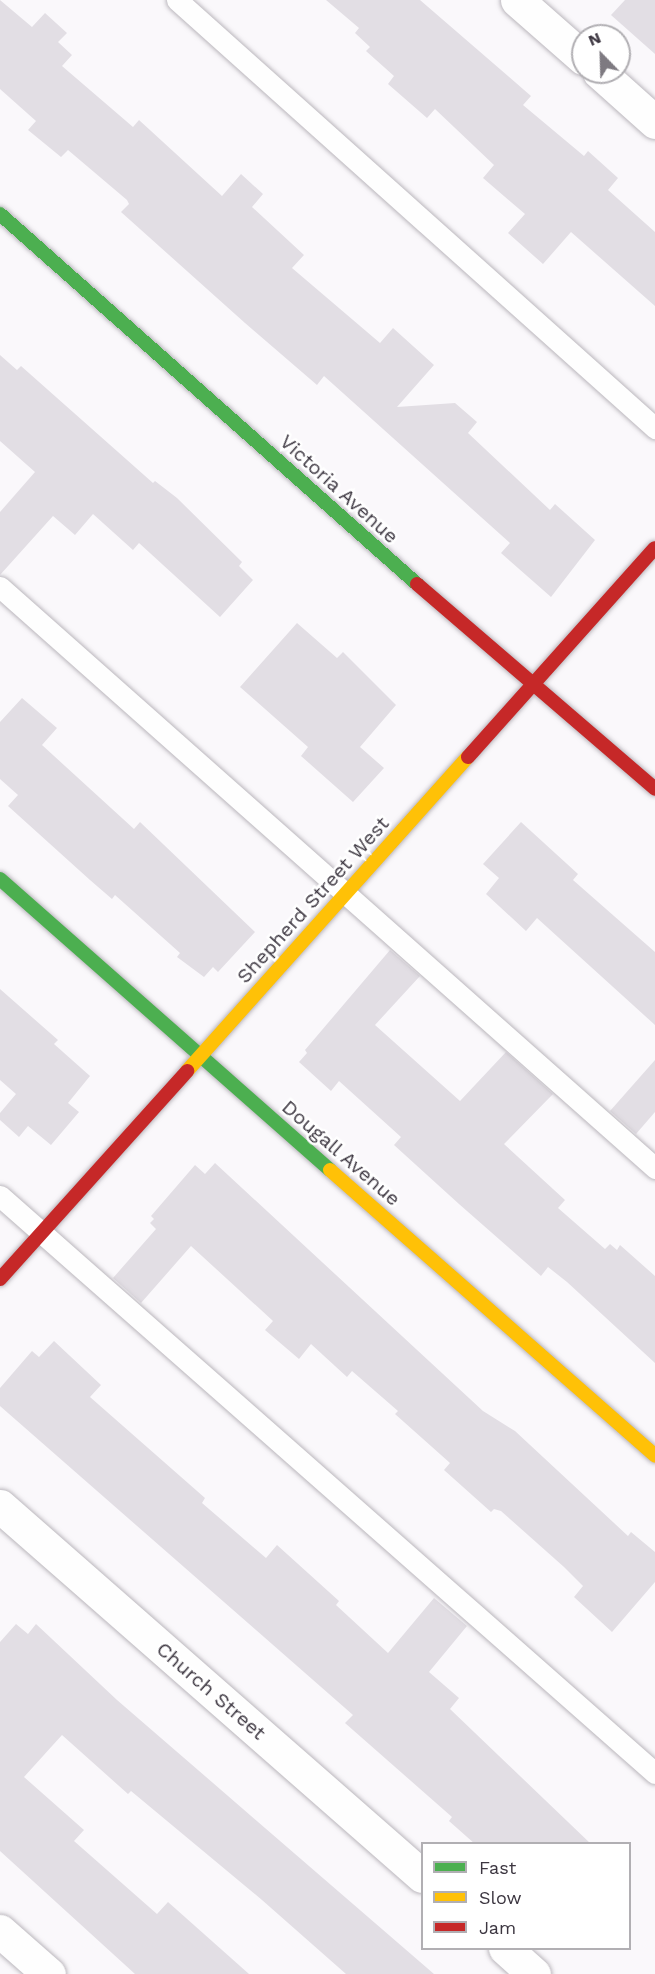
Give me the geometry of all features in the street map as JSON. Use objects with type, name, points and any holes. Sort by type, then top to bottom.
[{"type":"street","points":[[517,0],[571,47]]},
{"type":"street","points":[[612,84],[655,122]]},
{"type":"street","name":"Victoria Avenue","points":[[0,214],[477,637],[534,682],[655,789]]},
{"type":"street","name":"Shepherd Street West","points":[[0,1279],[655,548]]},
{"type":"street","name":"Dougall Avenue","points":[[0,879],[655,1456]]},
{"type":"street","name":"Church Street","points":[[0,1506],[421,1874]]},
{"type":"street","points":[[0,1931],[49,1974]]},
{"type":"street","points":[[507,1950],[534,1974]]},
{"type":"lane","points":[[177,0],[655,428]]},
{"type":"lane","points":[[0,587],[655,1168]]},
{"type":"lane","points":[[0,1196],[655,1773]]},
{"type":"building","points":[[0,0],[32,27],[45,13],[67,33],[58,42],[72,55],[62,66],[133,127],[139,120],[222,196],[241,174],[263,194],[252,207],[304,255],[292,268],[380,343],[393,328],[434,365],[397,407],[455,403],[477,422],[468,433],[550,510],[555,504],[595,540],[551,597],[501,553],[510,543],[324,376],[317,385],[121,212],[129,204],[127,200],[68,150],[61,157],[28,130],[36,121],[0,89]]},
{"type":"building","points":[[326,0],[420,0],[531,96],[523,105],[584,156],[588,151],[618,178],[608,190],[655,232],[655,306],[571,232],[543,264],[508,233],[525,214],[483,178],[494,165],[435,109],[427,118],[388,84],[394,76],[366,51],[370,47],[355,33],[359,28]]},
{"type":"building","points":[[625,0],[655,0],[655,54],[631,33],[631,24],[621,24],[611,15]]},
{"type":"building","points":[[0,355],[17,370],[21,366],[153,483],[155,481],[177,498],[242,562],[239,566],[253,580],[220,617],[139,543],[133,550],[93,514],[75,535],[53,516],[0,575],[0,512],[35,472],[0,441]]},
{"type":"building","points":[[297,623],[337,658],[343,652],[396,705],[360,747],[384,768],[353,802],[301,756],[308,747],[240,687]]},
{"type":"building","points":[[22,698],[57,728],[42,745],[134,829],[140,822],[255,932],[218,972],[213,967],[204,977],[177,957],[180,953],[115,895],[112,899],[8,806],[18,795],[0,779],[0,722]]},
{"type":"building","points":[[521,822],[578,874],[573,880],[655,952],[655,1025],[537,918],[526,931],[486,894],[499,878],[483,864]]},
{"type":"building","points":[[390,950],[420,976],[375,1025],[460,1101],[506,1052],[553,1094],[504,1144],[565,1200],[558,1208],[605,1249],[610,1244],[617,1250],[620,1245],[655,1276],[655,1363],[567,1282],[548,1267],[541,1276],[459,1204],[394,1145],[401,1137],[339,1081],[331,1091],[299,1062],[307,1053],[305,1050]]},
{"type":"building","points":[[0,989],[58,1040],[54,1044],[90,1076],[68,1103],[79,1112],[51,1145],[28,1126],[19,1137],[0,1120],[0,1113],[16,1094],[0,1080]]},
{"type":"building","points":[[655,1060],[655,1112],[636,1134],[610,1111]]},
{"type":"building","points":[[215,1163],[483,1411],[515,1431],[628,1536],[631,1532],[655,1552],[655,1582],[612,1632],[574,1597],[583,1586],[501,1511],[494,1509],[491,1512],[444,1470],[450,1463],[395,1414],[398,1411],[352,1371],[347,1377],[311,1344],[299,1359],[265,1330],[273,1321],[191,1246],[141,1303],[113,1278],[156,1229],[150,1223],[154,1219],[151,1216],[195,1165],[205,1174]]},
{"type":"building","points":[[54,1341],[101,1385],[90,1397],[205,1498],[202,1503],[266,1558],[277,1545],[339,1601],[336,1605],[388,1653],[434,1598],[467,1626],[429,1672],[459,1698],[450,1709],[589,1842],[473,1842],[449,1821],[452,1817],[345,1723],[353,1715],[0,1406],[0,1388],[32,1351],[39,1357]]},
{"type":"building","points":[[16,1624],[28,1634],[36,1624],[117,1700],[434,1974],[346,1974],[262,1900],[131,1791],[128,1794],[62,1735],[24,1777],[84,1830],[74,1841],[157,1914],[168,1902],[249,1974],[135,1974],[0,1851],[0,1642]]},
{"type":"traffic: fast","points":[[0,214],[417,584]]},
{"type":"traffic: fast","points":[[0,879],[330,1170]]},
{"type":"traffic: slow","points":[[187,1071],[468,757]]},
{"type":"traffic: slow","points":[[330,1170],[655,1456]]},
{"type":"traffic: jam","points":[[468,757],[655,548]]},
{"type":"traffic: jam","points":[[417,584],[655,789]]},
{"type":"traffic: jam","points":[[0,1279],[187,1071]]}]
